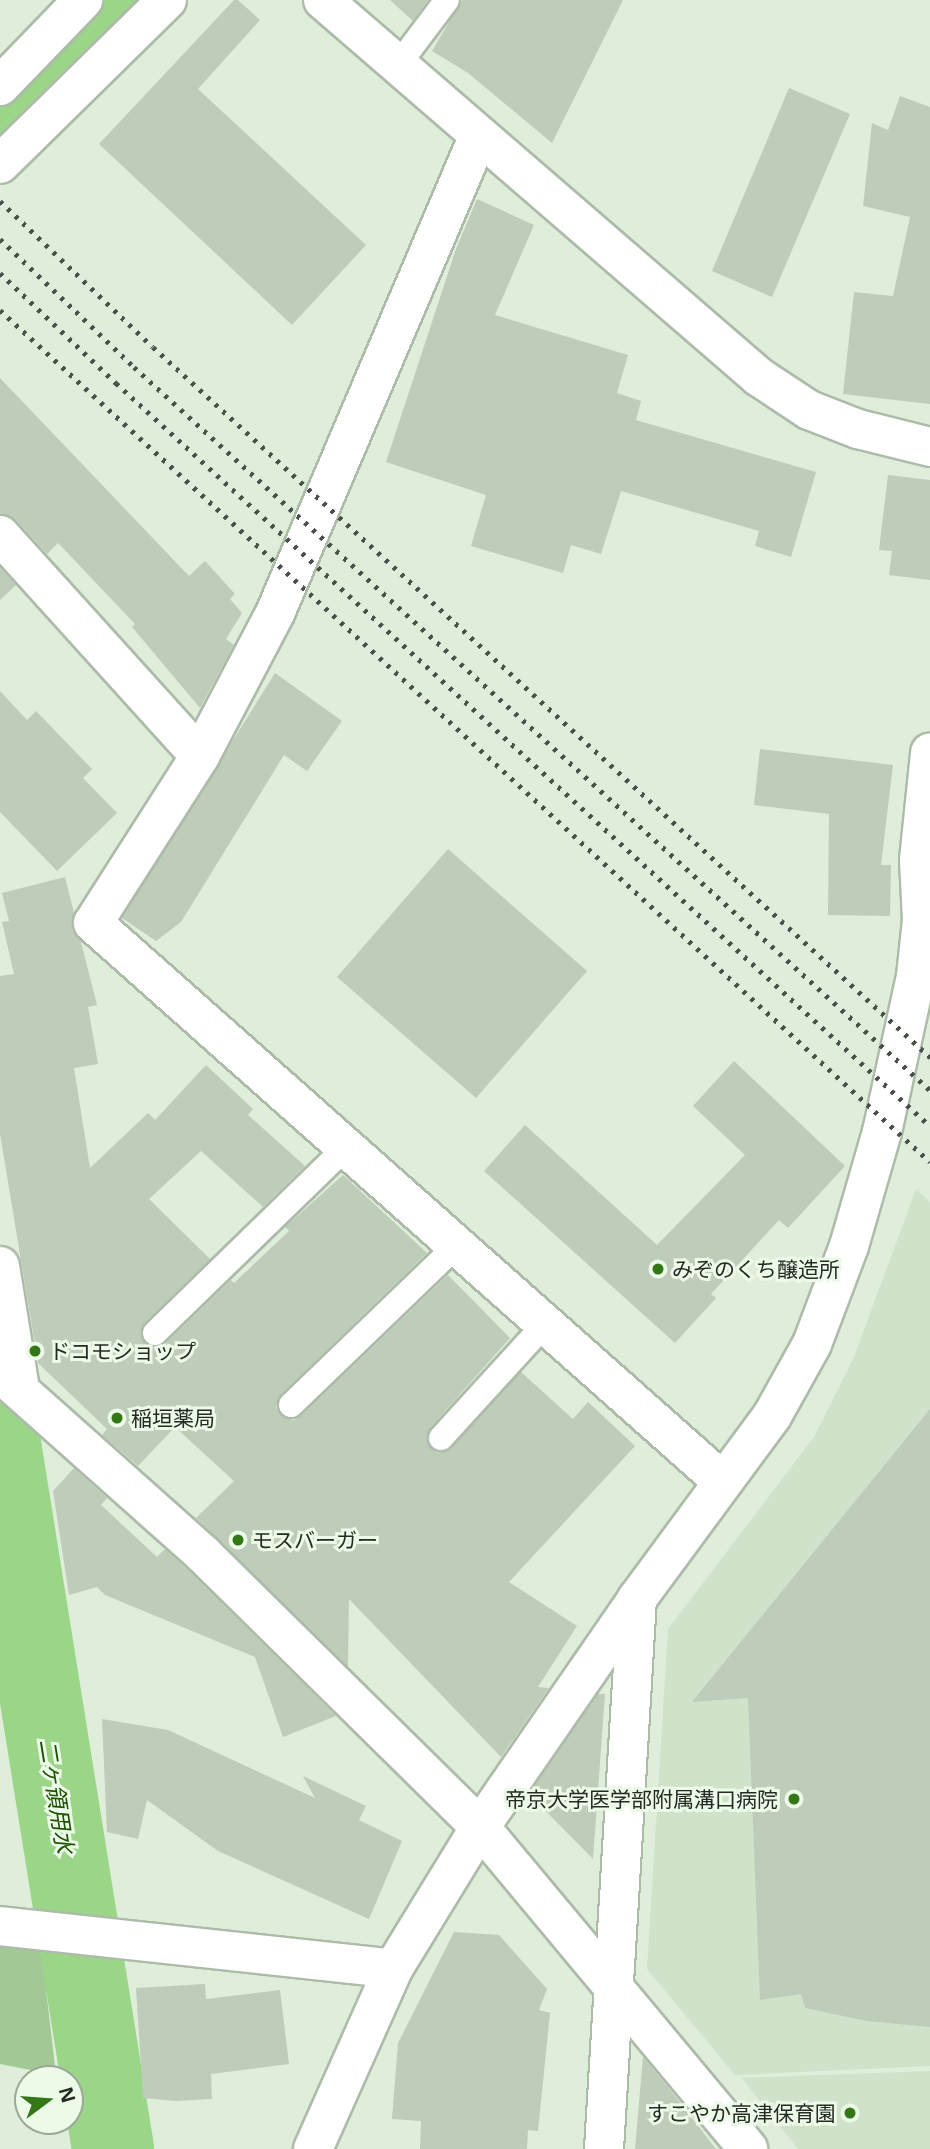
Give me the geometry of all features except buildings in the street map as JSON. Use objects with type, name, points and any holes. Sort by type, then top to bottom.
[{"type":"street","points":[[0,86],[82,0]]},
{"type":"street","points":[[0,164],[167,0]]},
{"type":"street","points":[[323,0],[759,377],[809,410],[858,429],[930,447]]},
{"type":"street","points":[[479,135],[276,611],[200,756],[93,923],[723,1482]]},
{"type":"street","points":[[0,535],[200,756]]},
{"type":"street","points":[[313,2149],[393,1969],[480,1827],[637,1599],[772,1416],[812,1344],[849,1246],[882,1132],[917,1035],[923,978],[919,860],[930,753]]},
{"type":"street","points":[[0,1266],[9,1380],[203,1555],[480,1827],[748,2149]]},
{"type":"street","points":[[604,2149],[637,1599]]},
{"type":"street","points":[[0,1926],[393,1969]]},
{"type":"lane","points":[[398,65],[447,0]]},
{"type":"lane","points":[[155,1333],[346,1147]]},
{"type":"lane","points":[[291,1405],[456,1246]]},
{"type":"lane","points":[[441,1438],[545,1324]]},
{"type":"shaded area","name":"帝京大学医学部附属溝口病院","points":[[916,1189],[930,1202],[930,2066],[735,2075],[647,1969],[668,1629],[814,1437],[854,1357]]},
{"type":"shaded area","name":"すこやか高津保育園","points":[[930,2071],[930,2149],[798,2149],[742,2078]]},
{"type":"green space","points":[[0,1941],[41,1947],[55,2065],[14,2067],[0,2064]]},
{"type":"waterway","name":"二ヶ領用水","points":[[0,128],[122,0]]},
{"type":"waterway","name":"二ヶ領用水","points":[[0,1444],[113,2149]]},
{"type":"railway","points":[[0,201],[153,347],[930,1057]]},
{"type":"railway","points":[[0,239],[134,367],[930,1090]]},
{"type":"railway","points":[[0,273],[116,383],[930,1126]]},
{"type":"railway","points":[[0,310],[930,1162]]},
{"type":"place","name":"みぞのくち醸造所","points":[[658,1269]]},
{"type":"place","name":"ドコモショップ","points":[[35,1351]]},
{"type":"place","name":"稲垣薬局","points":[[117,1418]]},
{"type":"place","name":"モスバーガー","points":[[238,1540]]},
{"type":"place","name":"帝京大学医学部附属溝口病院","points":[[794,1799]]},
{"type":"place","name":"すこやか高津保育園","points":[[850,2113]]}]
